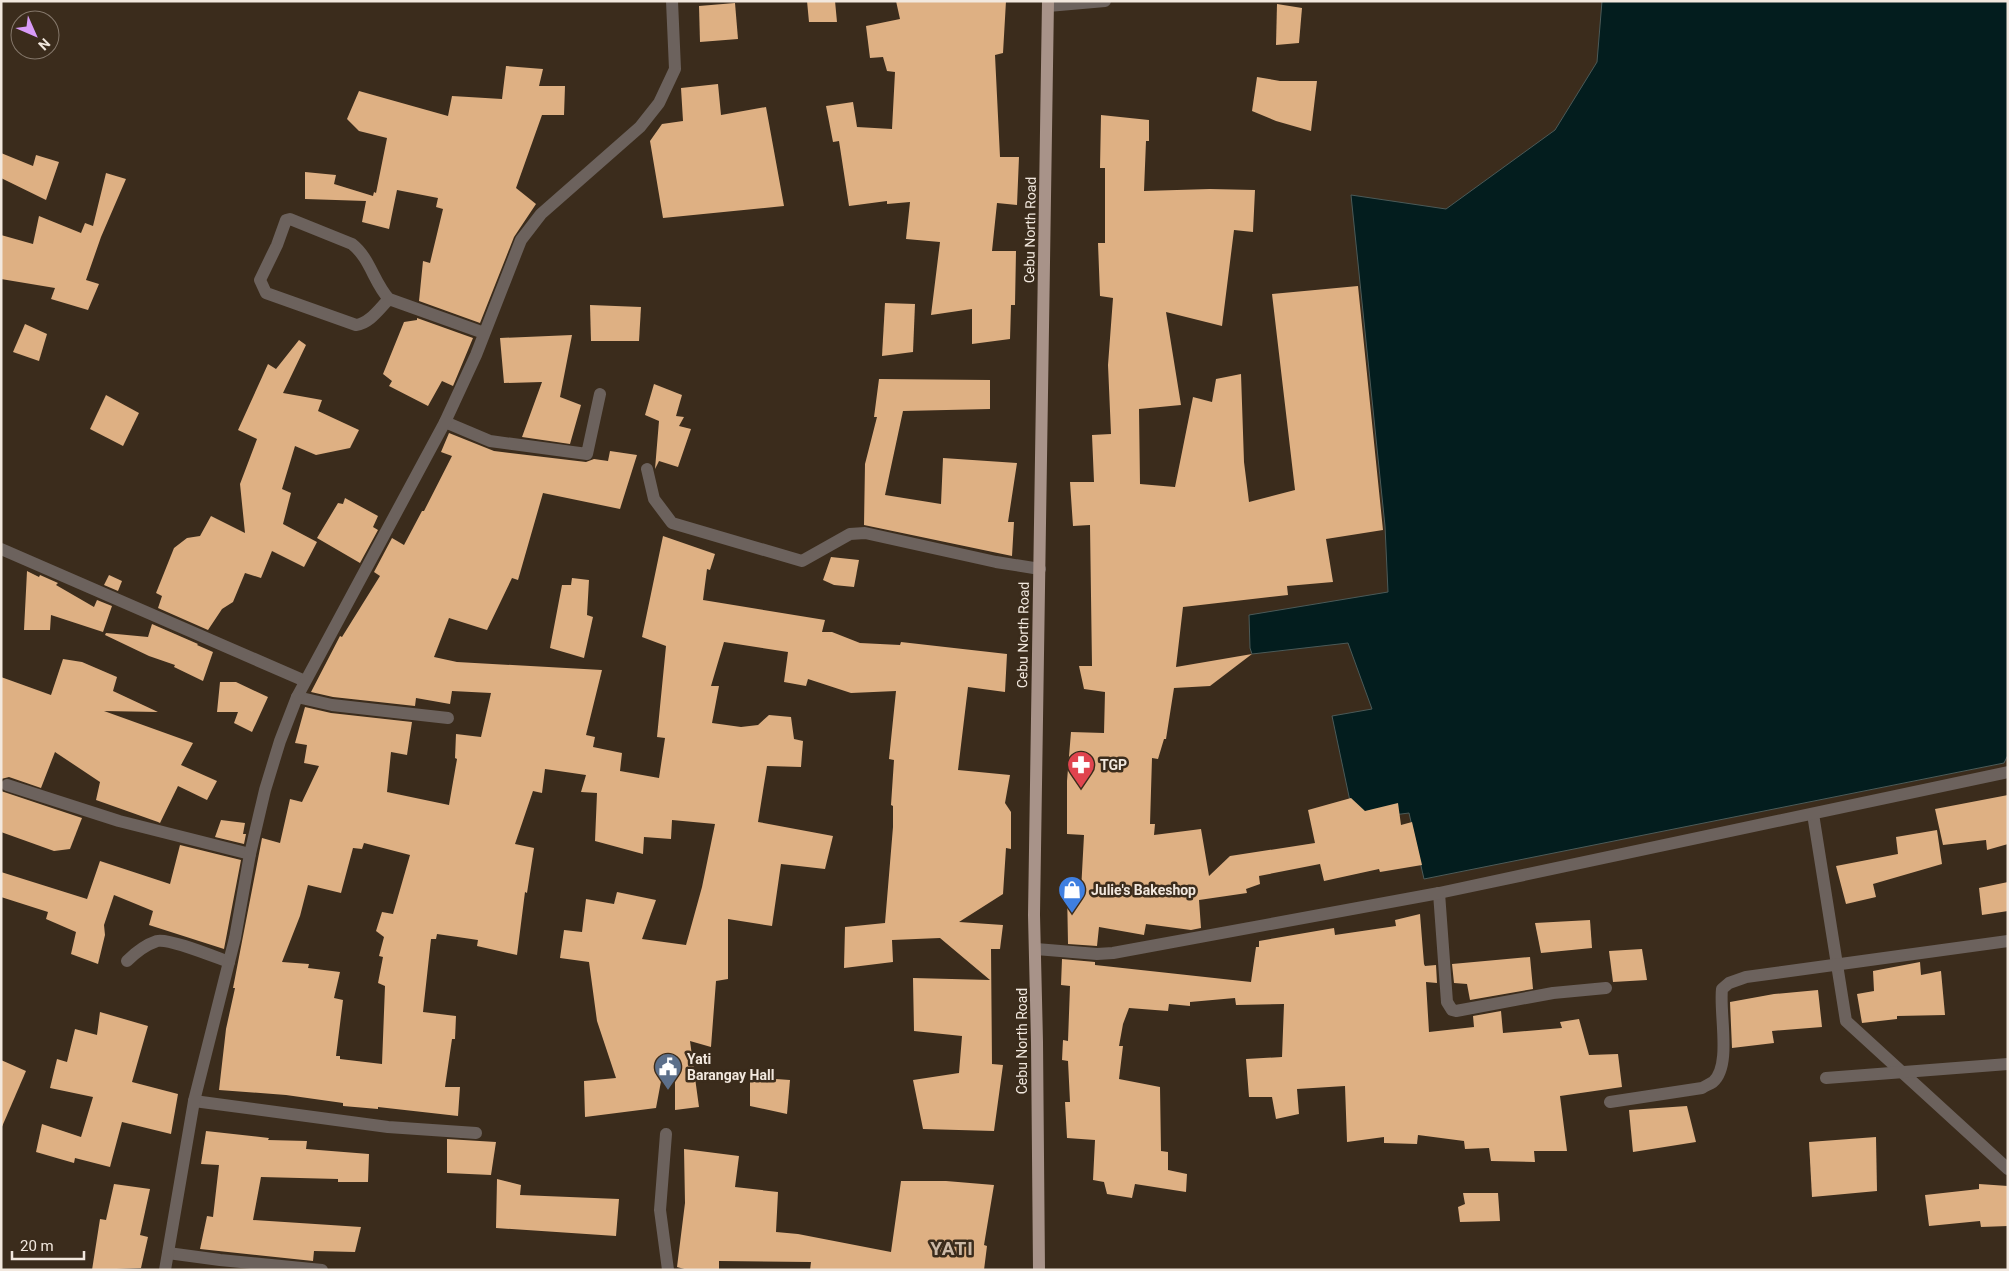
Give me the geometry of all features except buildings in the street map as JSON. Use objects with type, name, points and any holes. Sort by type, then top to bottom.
[{"type":"main road","name":"Cebu North Road","points":[[1039,1270],[1036,949],[1034,915],[1048,4]]},
{"type":"street","points":[[165,1270],[194,1101],[229,962],[250,854],[267,782],[297,696],[445,422],[521,240],[541,214],[640,127],[659,103],[674,69],[672,1]]},
{"type":"street","points":[[1048,4],[1105,1]]},
{"type":"street","points":[[389,299],[368,320],[356,325],[266,293],[260,280],[277,245],[286,220],[290,219],[352,244],[360,251],[382,292],[389,299],[484,332]]},
{"type":"street","points":[[445,422],[490,441],[587,454],[600,394]]},
{"type":"street","points":[[646,469],[654,499],[672,522],[802,561],[850,534],[865,533],[996,562],[1040,569]]},
{"type":"street","points":[[1,549],[305,680]]},
{"type":"street","points":[[297,696],[332,704],[448,718]]},
{"type":"street","points":[[1036,949],[1098,954],[1114,953],[1439,893],[2008,772]]},
{"type":"street","points":[[7,785],[119,821],[250,854]]},
{"type":"street","points":[[1813,814],[1846,1021],[2008,1169]]},
{"type":"street","points":[[1439,893],[1447,1002],[1452,1010],[1456,1011],[1553,992],[1606,988]]},
{"type":"street","points":[[127,961],[140,949],[159,940],[173,942],[229,962]]},
{"type":"street","points":[[1610,1102],[1702,1088],[1713,1081],[1720,1071],[1722,1062],[1722,989],[1729,982],[1746,977],[1838,963],[2008,941]]},
{"type":"street","points":[[1826,1078],[2008,1064]]},
{"type":"street","points":[[194,1101],[388,1127],[476,1133]]},
{"type":"street","points":[[666,1134],[660,1210],[668,1270]]},
{"type":"street","points":[[168,1254],[322,1270]]},
{"type":"water","points":[[1602,1],[2008,1],[2008,755],[2004,763],[1424,879],[1409,813],[1354,820],[1332,716],[1372,709],[1348,643],[1252,654],[1250,648],[1249,615],[1388,592],[1385,526],[1351,195],[1446,209],[1555,130],[1597,62]]},
{"type":"place","name":"TGP","points":[[1081,789]]},
{"type":"place","name":"Julie's Bakeshop","points":[[1072,914]]},
{"type":"place","name":"Yati Barangay Hall","points":[[668,1091]]},
{"type":"district","name":"YATI","points":[[952,1248]]}]
